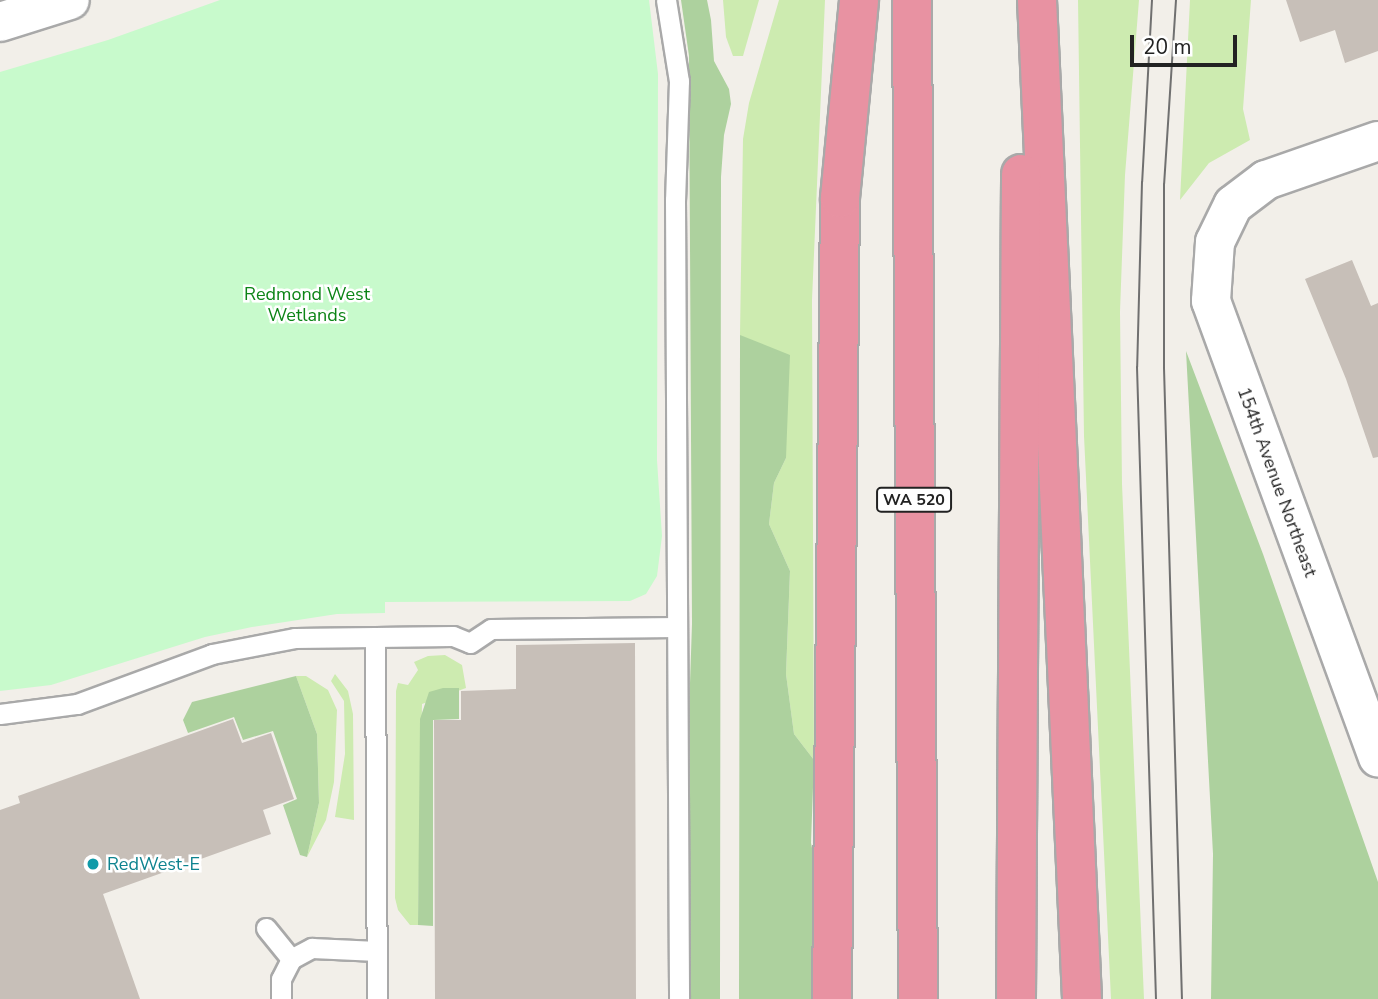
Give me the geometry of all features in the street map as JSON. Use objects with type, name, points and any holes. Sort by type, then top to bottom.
[{"type":"highway","points":[[832,999],[840,198],[859,0]]},
{"type":"highway","name":"WA 520","points":[[912,0],[918,999]]},
{"type":"highway","points":[[1016,999],[1022,0]]},
{"type":"highway","points":[[1037,0],[1082,999]]},
{"type":"street","points":[[3,22],[70,0]]},
{"type":"street","name":"154th Avenue Northeast","points":[[1378,141],[1266,180],[1233,205],[1215,242],[1211,301],[1378,757]]},
{"type":"lane","points":[[666,0],[679,81],[675,200],[679,999]]},
{"type":"lane","points":[[0,714],[77,704],[212,654],[295,638],[453,636],[470,643],[491,629],[677,626]]},
{"type":"lane","points":[[375,637],[377,999]]},
{"type":"lane","points":[[266,928],[291,958]]},
{"type":"lane","points":[[281,999],[281,979],[291,958],[312,948],[377,951]]},
{"type":"green space","name":"Redmond West Wetlands","points":[[220,0],[649,0],[658,74],[657,460],[662,536],[657,576],[646,594],[630,601],[385,602],[385,613],[337,614],[252,627],[205,637],[51,685],[0,691],[0,72],[108,40]]},
{"type":"green space","points":[[681,0],[707,0],[714,61],[729,89],[731,104],[724,135],[721,177],[720,999],[685,999],[685,831],[692,624],[689,56]]},
{"type":"green space","points":[[723,0],[759,0],[743,56],[733,56],[726,37]]},
{"type":"green space","points":[[779,0],[825,0],[812,300],[814,760],[794,734],[786,674],[790,571],[769,524],[774,483],[786,458],[740,335],[743,139],[749,103]]},
{"type":"green space","points":[[1078,0],[1139,0],[1125,175],[1120,312],[1122,484],[1144,999],[1111,999],[1084,436]]},
{"type":"green space","points":[[1190,0],[1251,0],[1243,109],[1250,140],[1209,163],[1180,200]]},
{"type":"green space","points":[[740,335],[790,355],[786,458],[774,483],[769,524],[790,571],[786,674],[794,734],[814,760],[811,843],[815,863],[817,999],[739,999]]},
{"type":"green space","points":[[1186,351],[1263,554],[1378,882],[1378,999],[1211,999],[1213,854]]},
{"type":"green space","points":[[445,655],[462,665],[466,688],[422,704],[418,925],[410,925],[398,910],[395,898],[396,691],[398,683],[408,685],[418,670],[414,662],[428,656]]},
{"type":"green space","points":[[335,674],[348,691],[353,714],[354,820],[335,817],[345,754],[344,701],[331,681]]},
{"type":"green space","points":[[296,676],[306,676],[328,690],[337,710],[334,782],[326,820],[307,857],[319,803],[317,734]]},
{"type":"green space","points":[[296,676],[317,734],[319,803],[307,857],[300,855],[283,805],[297,799],[273,731],[243,740],[234,717],[188,733],[183,720],[192,702]]},
{"type":"green space","points":[[443,688],[459,688],[459,719],[433,720],[433,926],[418,925],[420,719],[429,692]]},
{"type":"building","points":[[1286,0],[1378,0],[1378,51],[1345,63],[1335,30],[1300,42]]},
{"type":"building","points":[[1352,260],[1371,306],[1378,303],[1378,457],[1373,458],[1346,379],[1305,279]]},
{"type":"building","points":[[635,643],[636,999],[435,999],[434,720],[461,720],[461,691],[516,689],[516,645]]},
{"type":"building","name":"RedWest-E","points":[[233,719],[242,743],[271,733],[294,799],[263,810],[271,834],[103,894],[140,999],[0,999],[0,810],[20,803],[18,796]]},
{"type":"tram line","points":[[1152,0],[1142,182],[1137,367],[1156,999]]},
{"type":"tram line","points":[[1176,0],[1164,184],[1164,368],[1182,999]]},
{"type":"place","name":"RedWest-E","points":[[93,864]]}]
